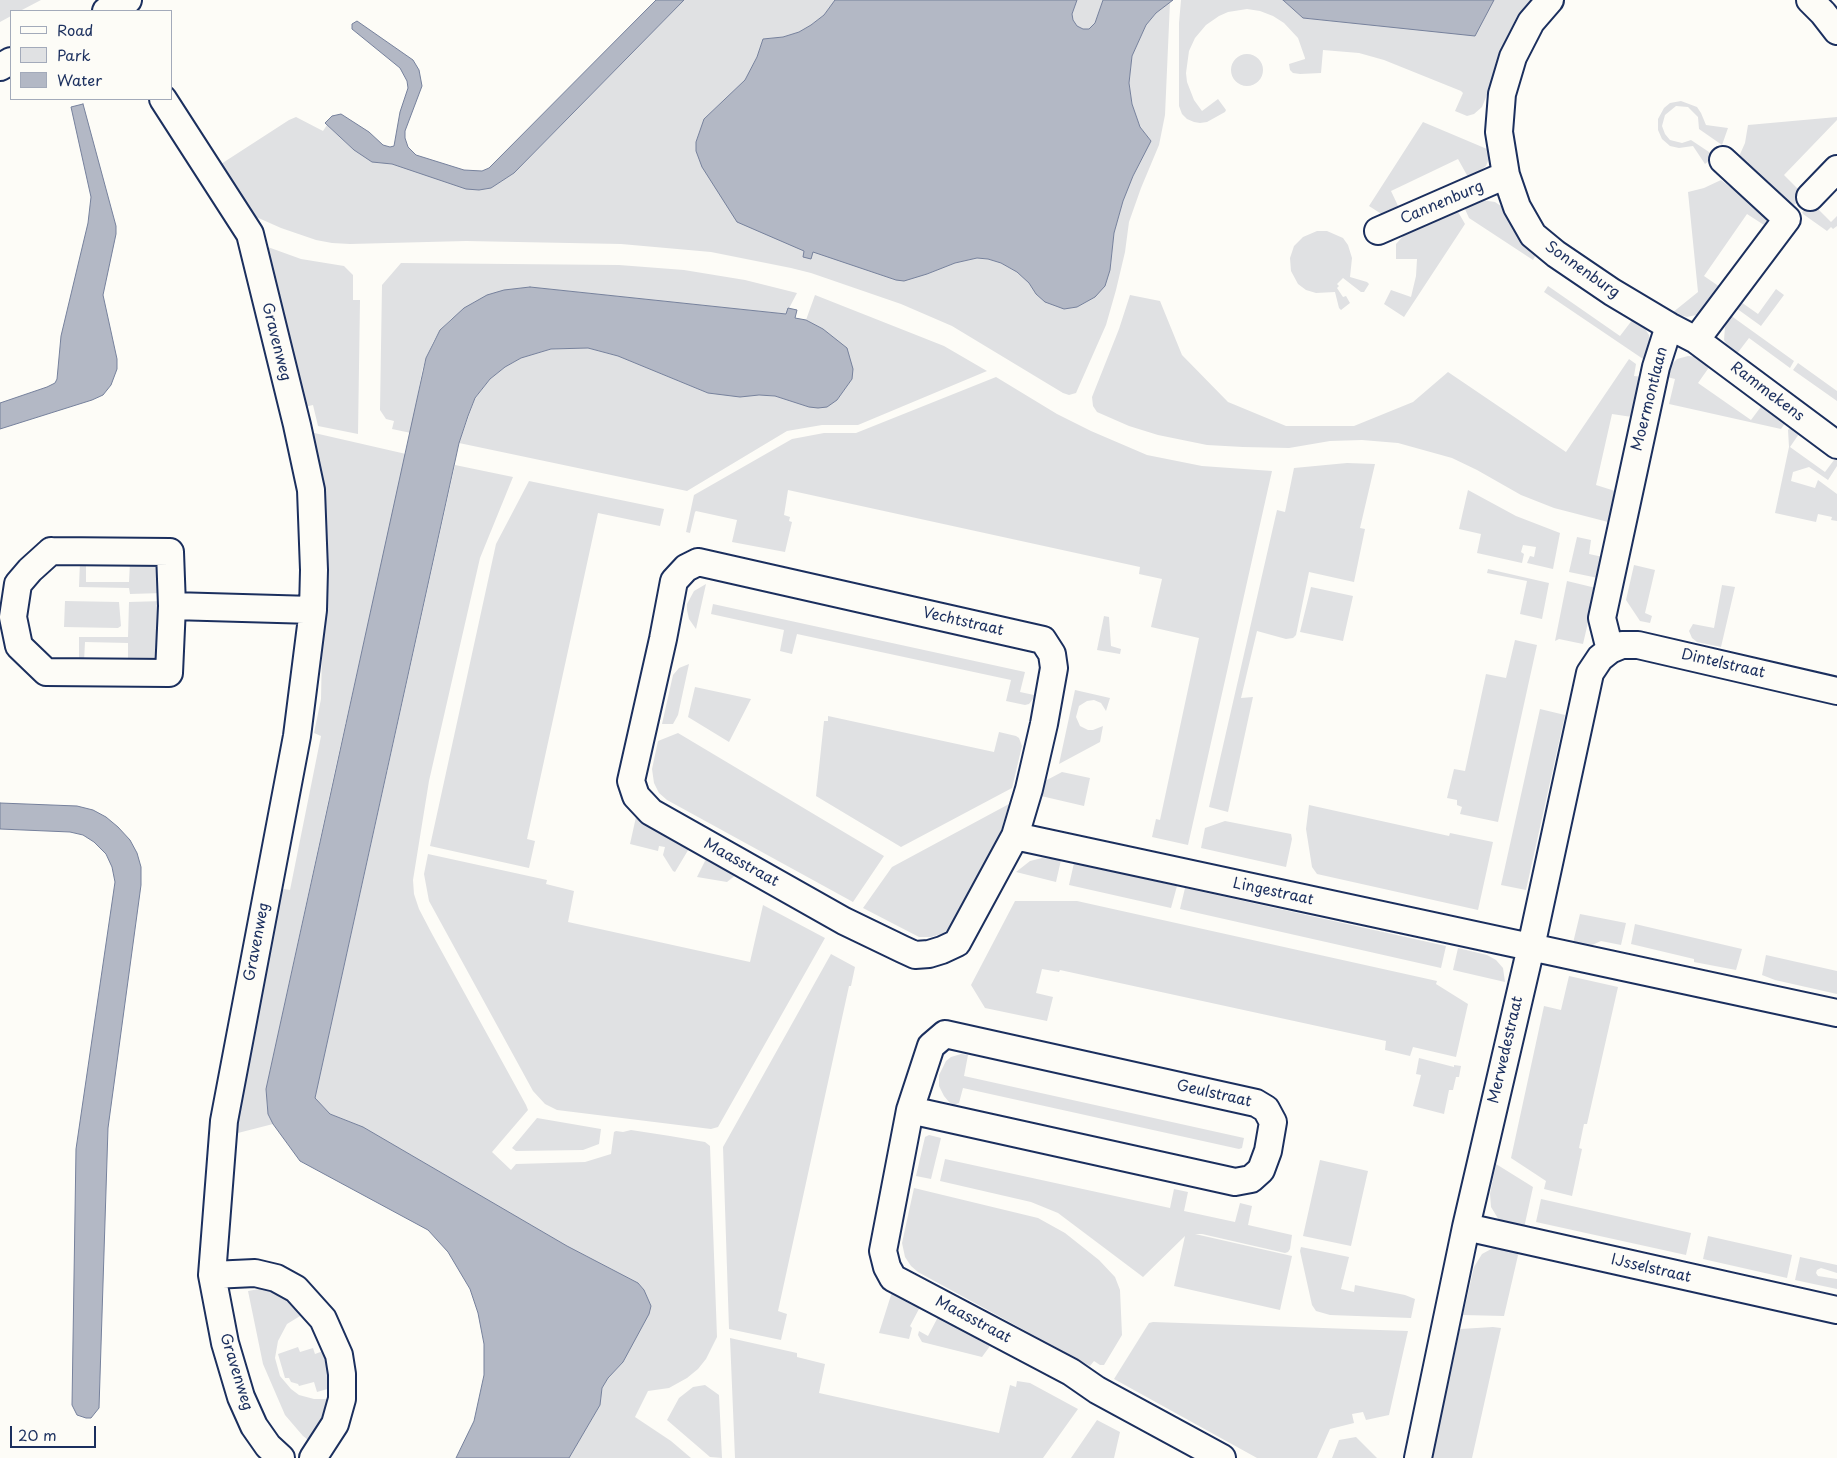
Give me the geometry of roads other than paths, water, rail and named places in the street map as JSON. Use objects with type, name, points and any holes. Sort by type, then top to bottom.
[{"type":"street","points":[[109,10],[128,0]]},
{"type":"street","name":"Sonnenburg","points":[[1550,0],[1531,22],[1513,57],[1502,94],[1499,132],[1506,175],[1517,207],[1533,235],[1564,260],[1670,326]]},
{"type":"street","points":[[1810,0],[1823,12],[1837,31]]},
{"type":"street","name":"Gravenweg","points":[[164,100],[250,234],[311,490],[314,570],[313,610],[297,736],[224,1121],[212,1275],[225,1343],[241,1397],[254,1426],[268,1446],[282,1458]]},
{"type":"street","points":[[1696,340],[1787,219],[1722,160]]},
{"type":"street","points":[[1810,197],[1837,169]]},
{"type":"street","name":"Cannenburg","points":[[1378,231],[1506,175]]},
{"type":"street","name":"Moermontlaan","points":[[1610,650],[1602,618],[1656,367],[1670,326],[1696,340]]},
{"type":"street","name":"Rammekens","points":[[1696,340],[1837,444]]},
{"type":"street","points":[[51,551],[170,552],[172,606],[169,674],[46,672],[19,646],[13,617],[18,584],[51,551]]},
{"type":"street","name":"Vechtstraat","points":[[686,568],[698,562],[1043,640],[1052,654],[1054,668],[1044,724],[1029,789],[1015,836]]},
{"type":"street","name":"Maasstraat","points":[[686,568],[674,582],[664,639],[631,781],[636,796],[651,812],[844,920],[915,954],[929,954],[957,943],[1015,836]]},
{"type":"street","points":[[172,606],[313,610]]},
{"type":"street","name":"Dintelstraat","points":[[1610,650],[1622,645],[1638,644],[1837,691]]},
{"type":"street","name":"Merwedestraat","points":[[1418,1458],[1466,1227],[1531,947],[1590,673],[1600,658],[1610,650]]},
{"type":"street","name":"Lingestraat","points":[[1015,836],[1531,947]]},
{"type":"street","points":[[1531,947],[1837,1013]]},
{"type":"street","name":"Geulstraat","points":[[945,1034],[1256,1103],[1266,1109],[1273,1122],[1268,1151],[1261,1170],[1251,1179],[1235,1182],[910,1110],[931,1046],[945,1034]]},
{"type":"street","name":"Maasstraat","points":[[910,1110],[883,1251],[887,1267],[893,1278],[1071,1372],[1097,1390],[1209,1455]]},
{"type":"street","name":"IJsselstraat","points":[[1466,1227],[1837,1310]]},
{"type":"street","points":[[212,1275],[255,1272],[276,1278],[296,1289],[323,1318],[338,1355],[342,1374],[342,1399],[335,1424],[313,1458]]},
{"type":"water","points":[[656,0],[684,0],[514,173],[491,188],[479,190],[466,189],[392,164],[372,162],[354,150],[325,123],[332,116],[341,114],[369,132],[383,145],[394,146],[400,112],[408,88],[407,81],[400,68],[352,29],[352,24],[357,21],[413,60],[419,70],[422,86],[405,131],[408,147],[416,155],[464,170],[482,171],[489,168]]},
{"type":"water","points":[[835,0],[1077,0],[1072,14],[1073,20],[1077,26],[1089,29],[1095,23],[1103,0],[1173,0],[1156,13],[1146,25],[1132,56],[1129,83],[1132,104],[1140,127],[1151,141],[1133,176],[1123,201],[1114,233],[1110,270],[1105,286],[1095,297],[1077,307],[1064,309],[1045,302],[1017,272],[1001,263],[977,258],[955,263],[904,281],[896,280],[813,252],[811,259],[803,257],[804,251],[737,222],[702,167],[696,151],[696,142],[704,119],[745,80],[757,57],[763,39],[783,37],[799,32],[824,15]]},
{"type":"water","points":[[1283,0],[1494,0],[1475,36],[1303,18]]},
{"type":"water","points":[[83,104],[116,226],[103,295],[117,359],[117,369],[111,385],[103,395],[0,429],[0,403],[47,387],[55,383],[57,379],[61,336],[88,223],[91,197],[71,107]]},
{"type":"water","points":[[530,287],[786,314],[788,308],[797,310],[795,318],[806,320],[823,329],[847,348],[853,369],[852,379],[837,400],[827,407],[818,408],[775,396],[740,397],[708,393],[618,356],[588,348],[551,349],[521,358],[505,367],[490,379],[475,398],[468,416],[459,443],[315,1098],[330,1114],[363,1127],[567,1246],[638,1283],[644,1290],[651,1306],[649,1314],[623,1362],[608,1378],[602,1388],[600,1405],[569,1458],[456,1458],[474,1421],[484,1375],[484,1344],[478,1313],[470,1289],[448,1252],[428,1230],[300,1161],[268,1114],[266,1089],[426,358],[440,330],[464,308],[487,295],[504,290]]},
{"type":"water","points":[[0,803],[77,806],[93,810],[106,817],[130,840],[137,853],[141,867],[141,885],[108,1128],[99,1408],[91,1418],[77,1415],[72,1405],[76,1149],[115,882],[112,867],[106,854],[94,842],[83,835],[70,832],[0,829]]}]
